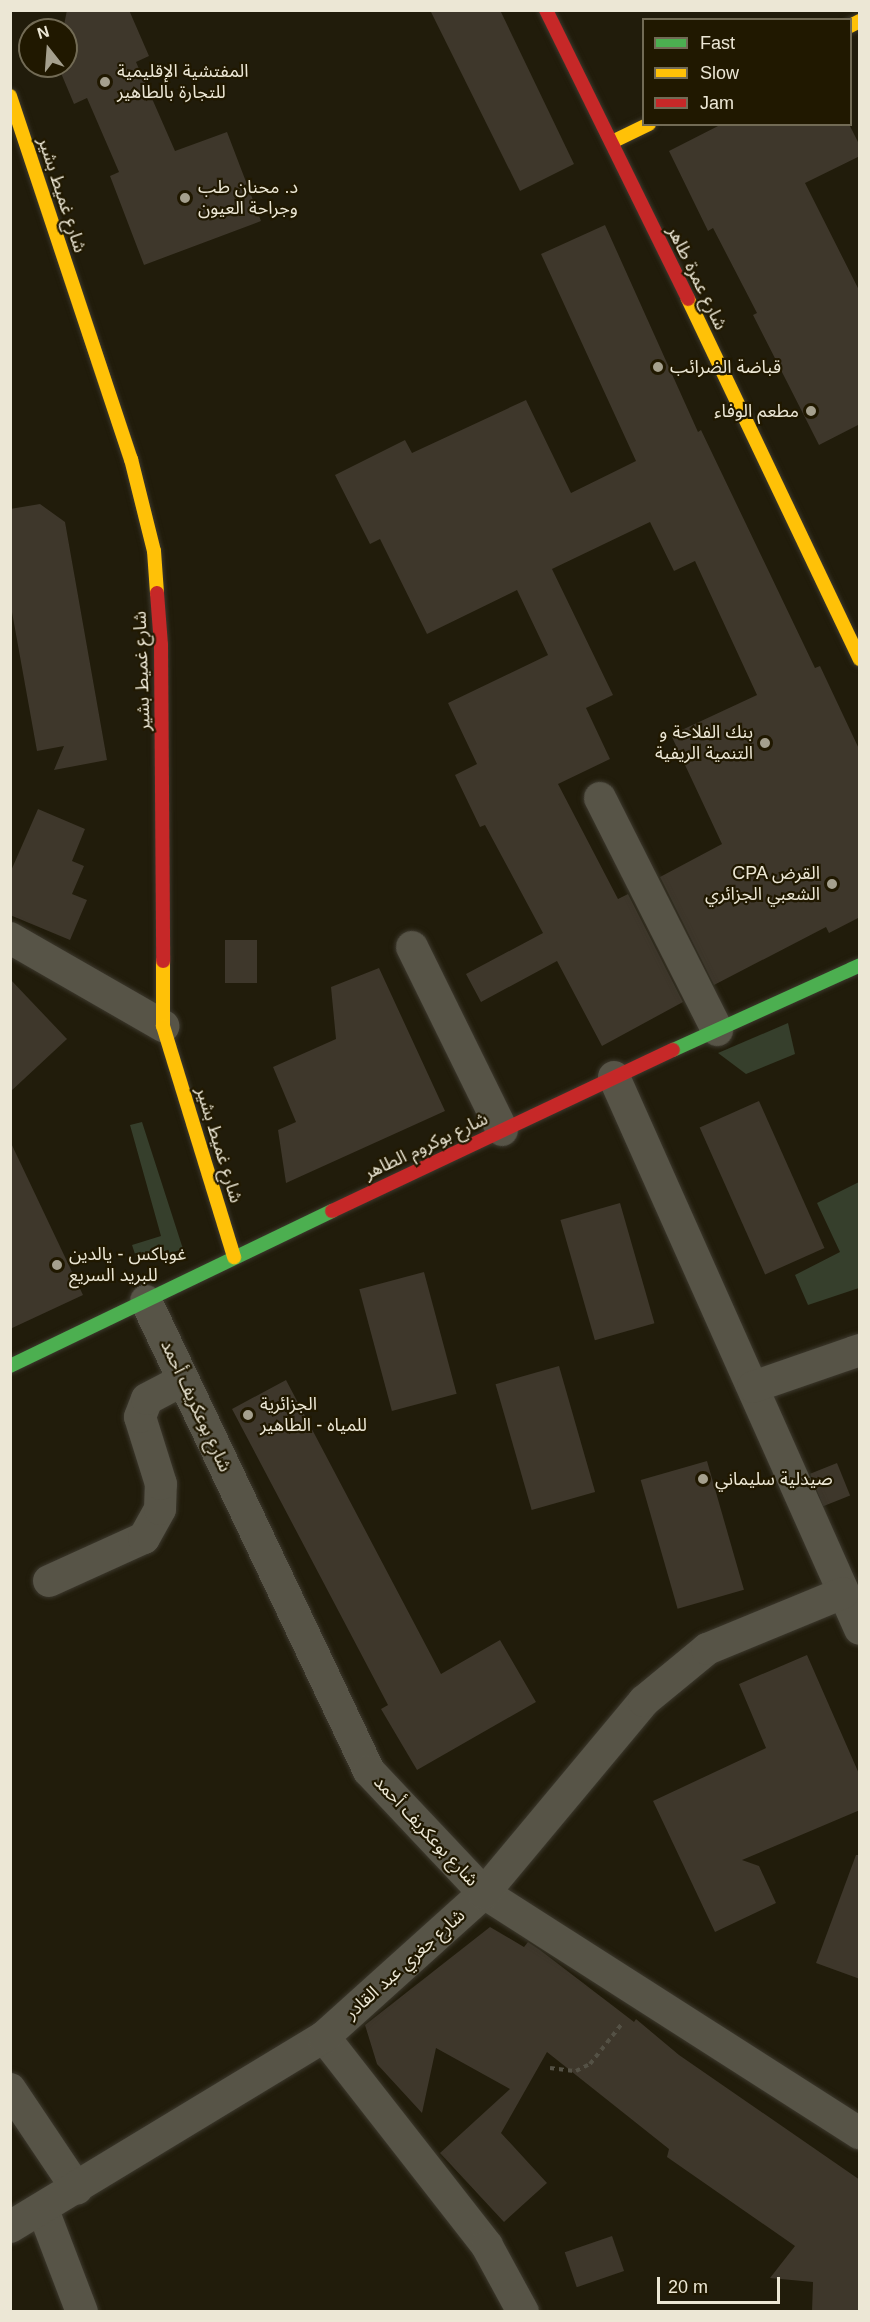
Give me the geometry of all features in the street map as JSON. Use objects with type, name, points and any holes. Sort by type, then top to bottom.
[{"type":"main road","name":"شارع عمرة طاهر","points":[[546,10],[612,142],[860,659]]},
{"type":"main road","name":"شارع غميط بشير","points":[[10,96],[131,459],[154,551],[161,645],[163,1026],[234,1257]]},
{"type":"main road","points":[[612,142],[645,126]]},
{"type":"main road","name":"شارع بوكروم الطاهر","points":[[10,1366],[614,1077],[860,965]]},
{"type":"street","points":[[600,798],[717,1030]]},
{"type":"street","points":[[10,938],[163,1026]]},
{"type":"street","points":[[412,947],[502,1130]]},
{"type":"street","points":[[614,1077],[860,1629]]},
{"type":"street","name":"شارع بوعكريف أحمد","points":[[146,1301],[369,1771],[484,1893],[646,1994],[860,2133]]},
{"type":"street","points":[[753,1387],[860,1350]]},
{"type":"street","points":[[49,1581],[144,1538],[160,1509],[161,1484],[140,1418],[147,1400],[183,1380]]},
{"type":"street","name":"شارع جغري عبد القادر","points":[[10,2228],[324,2037],[484,1893],[644,1701],[707,1648],[843,1593]]},
{"type":"street","points":[[324,2037],[487,2246],[523,2312]]},
{"type":"street","points":[[10,2089],[77,2188]]},
{"type":"street","points":[[43,2210],[82,2312]]},
{"type":"path","points":[[550,2068],[576,2071],[590,2064],[646,1994]]},
{"type":"green space","points":[[788,1023],[795,1054],[746,1074],[718,1053]]},
{"type":"green space","points":[[142,1122],[183,1249],[138,1263],[132,1245],[161,1236],[130,1125]]},
{"type":"green space","points":[[859,1182],[859,1288],[808,1305],[795,1275],[840,1252],[817,1203]]},
{"type":"building","points":[[67,10],[129,10],[149,56],[136,62],[175,151],[227,132],[261,221],[144,265],[110,176],[119,172],[87,98],[74,104],[63,78],[78,78],[78,18],[65,18]]},
{"type":"building","points":[[430,10],[500,10],[574,164],[520,191]]},
{"type":"building","points":[[718,126],[850,126],[860,146],[860,156],[805,183],[860,292],[860,424],[819,445],[753,315],[757,313],[713,228],[708,231],[669,151]]},
{"type":"building","points":[[605,225],[698,432],[701,430],[815,668],[820,666],[860,751],[860,917],[829,933],[826,927],[714,985],[660,877],[722,844],[671,735],[757,695],[695,561],[674,571],[650,522],[552,569],[613,695],[586,708],[610,759],[558,784],[618,899],[628,894],[683,1002],[602,1046],[557,961],[481,1002],[466,974],[543,933],[485,825],[480,827],[455,775],[477,764],[448,703],[548,655],[517,590],[427,634],[380,539],[370,544],[335,475],[405,440],[412,453],[526,400],[571,493],[636,461],[541,254]]},
{"type":"building","points":[[40,504],[65,522],[107,760],[54,770],[64,746],[37,751],[10,601],[10,509]]},
{"type":"building","points":[[38,809],[85,829],[72,861],[84,866],[72,894],[87,900],[70,940],[10,915],[10,873]]},
{"type":"building","points":[[225,940],[257,940],[257,983],[225,983]]},
{"type":"building","points":[[379,968],[445,1111],[286,1183],[278,1130],[296,1122],[273,1067],[336,1039],[331,987]]},
{"type":"building","points":[[10,979],[67,1039],[10,1092]]},
{"type":"building","points":[[759,1101],[824,1248],[765,1275],[700,1127]]},
{"type":"building","points":[[10,1141],[83,1295],[10,1329]]},
{"type":"building","points":[[620,1203],[654,1323],[595,1340],[560,1220]]},
{"type":"building","points":[[424,1272],[457,1394],[392,1411],[359,1289]]},
{"type":"building","points":[[559,1366],[595,1492],[532,1510],[496,1384]]},
{"type":"building","points":[[286,1380],[441,1674],[500,1640],[536,1702],[417,1770],[381,1709],[388,1705],[232,1409]]},
{"type":"building","points":[[707,1461],[744,1590],[678,1609],[641,1480]]},
{"type":"building","points":[[837,1463],[850,1495],[823,1506],[810,1474]]},
{"type":"building","points":[[807,1655],[860,1776],[860,1810],[742,1860],[759,1866],[776,1903],[715,1932],[653,1801],[766,1748],[739,1684]]},
{"type":"building","points":[[856,1855],[860,1855],[860,1979],[816,1963]]},
{"type":"building","points":[[490,1927],[524,1947],[528,1942],[540,1950],[634,2022],[636,2019],[679,2055],[860,2180],[860,2312],[812,2312],[813,2282],[770,2278],[795,2246],[667,2157],[669,2149],[547,2052],[501,2133],[547,2183],[504,2222],[440,2153],[510,2089],[436,2048],[422,2113],[377,2064],[365,2025]]},
{"type":"building","points":[[612,2236],[624,2271],[577,2287],[565,2252]]},
{"type":"traffic: fast","points":[[673,1050],[860,965]]},
{"type":"traffic: fast","points":[[10,1366],[332,1211]]},
{"type":"traffic: slow","points":[[852,25],[860,21]]},
{"type":"traffic: slow","points":[[10,96],[131,459],[154,551],[157,593]]},
{"type":"traffic: slow","points":[[612,142],[645,126]]},
{"type":"traffic: slow","points":[[688,299],[860,659]]},
{"type":"traffic: slow","points":[[163,961],[163,1026],[234,1257]]},
{"type":"traffic: jam","points":[[546,10],[688,299]]},
{"type":"traffic: jam","points":[[157,593],[161,645],[163,961]]},
{"type":"traffic: jam","points":[[332,1211],[673,1050]]},
{"type":"place","name":"المفتشية الإقليمية للتجارة بالطاهير","points":[[105,82]]},
{"type":"place","name":"د. محنان طب وجراحة العيون","points":[[185,198]]},
{"type":"place","name":"قباضة الضرائب","points":[[658,367]]},
{"type":"place","name":"مطعم الوفاء","points":[[811,411]]},
{"type":"place","name":"بنك الفلاحة و التنمية الريفية","points":[[765,743]]},
{"type":"place","name":"CPA القرض الشعبي الجزائري","points":[[832,884]]},
{"type":"place","name":"غوباكس - يالدين للبريد السريع","points":[[57,1265]]},
{"type":"place","name":"الجزائرية للمياه - الطاهير","points":[[248,1415]]},
{"type":"place","name":"صيدلية سليماني","points":[[703,1479]]}]
